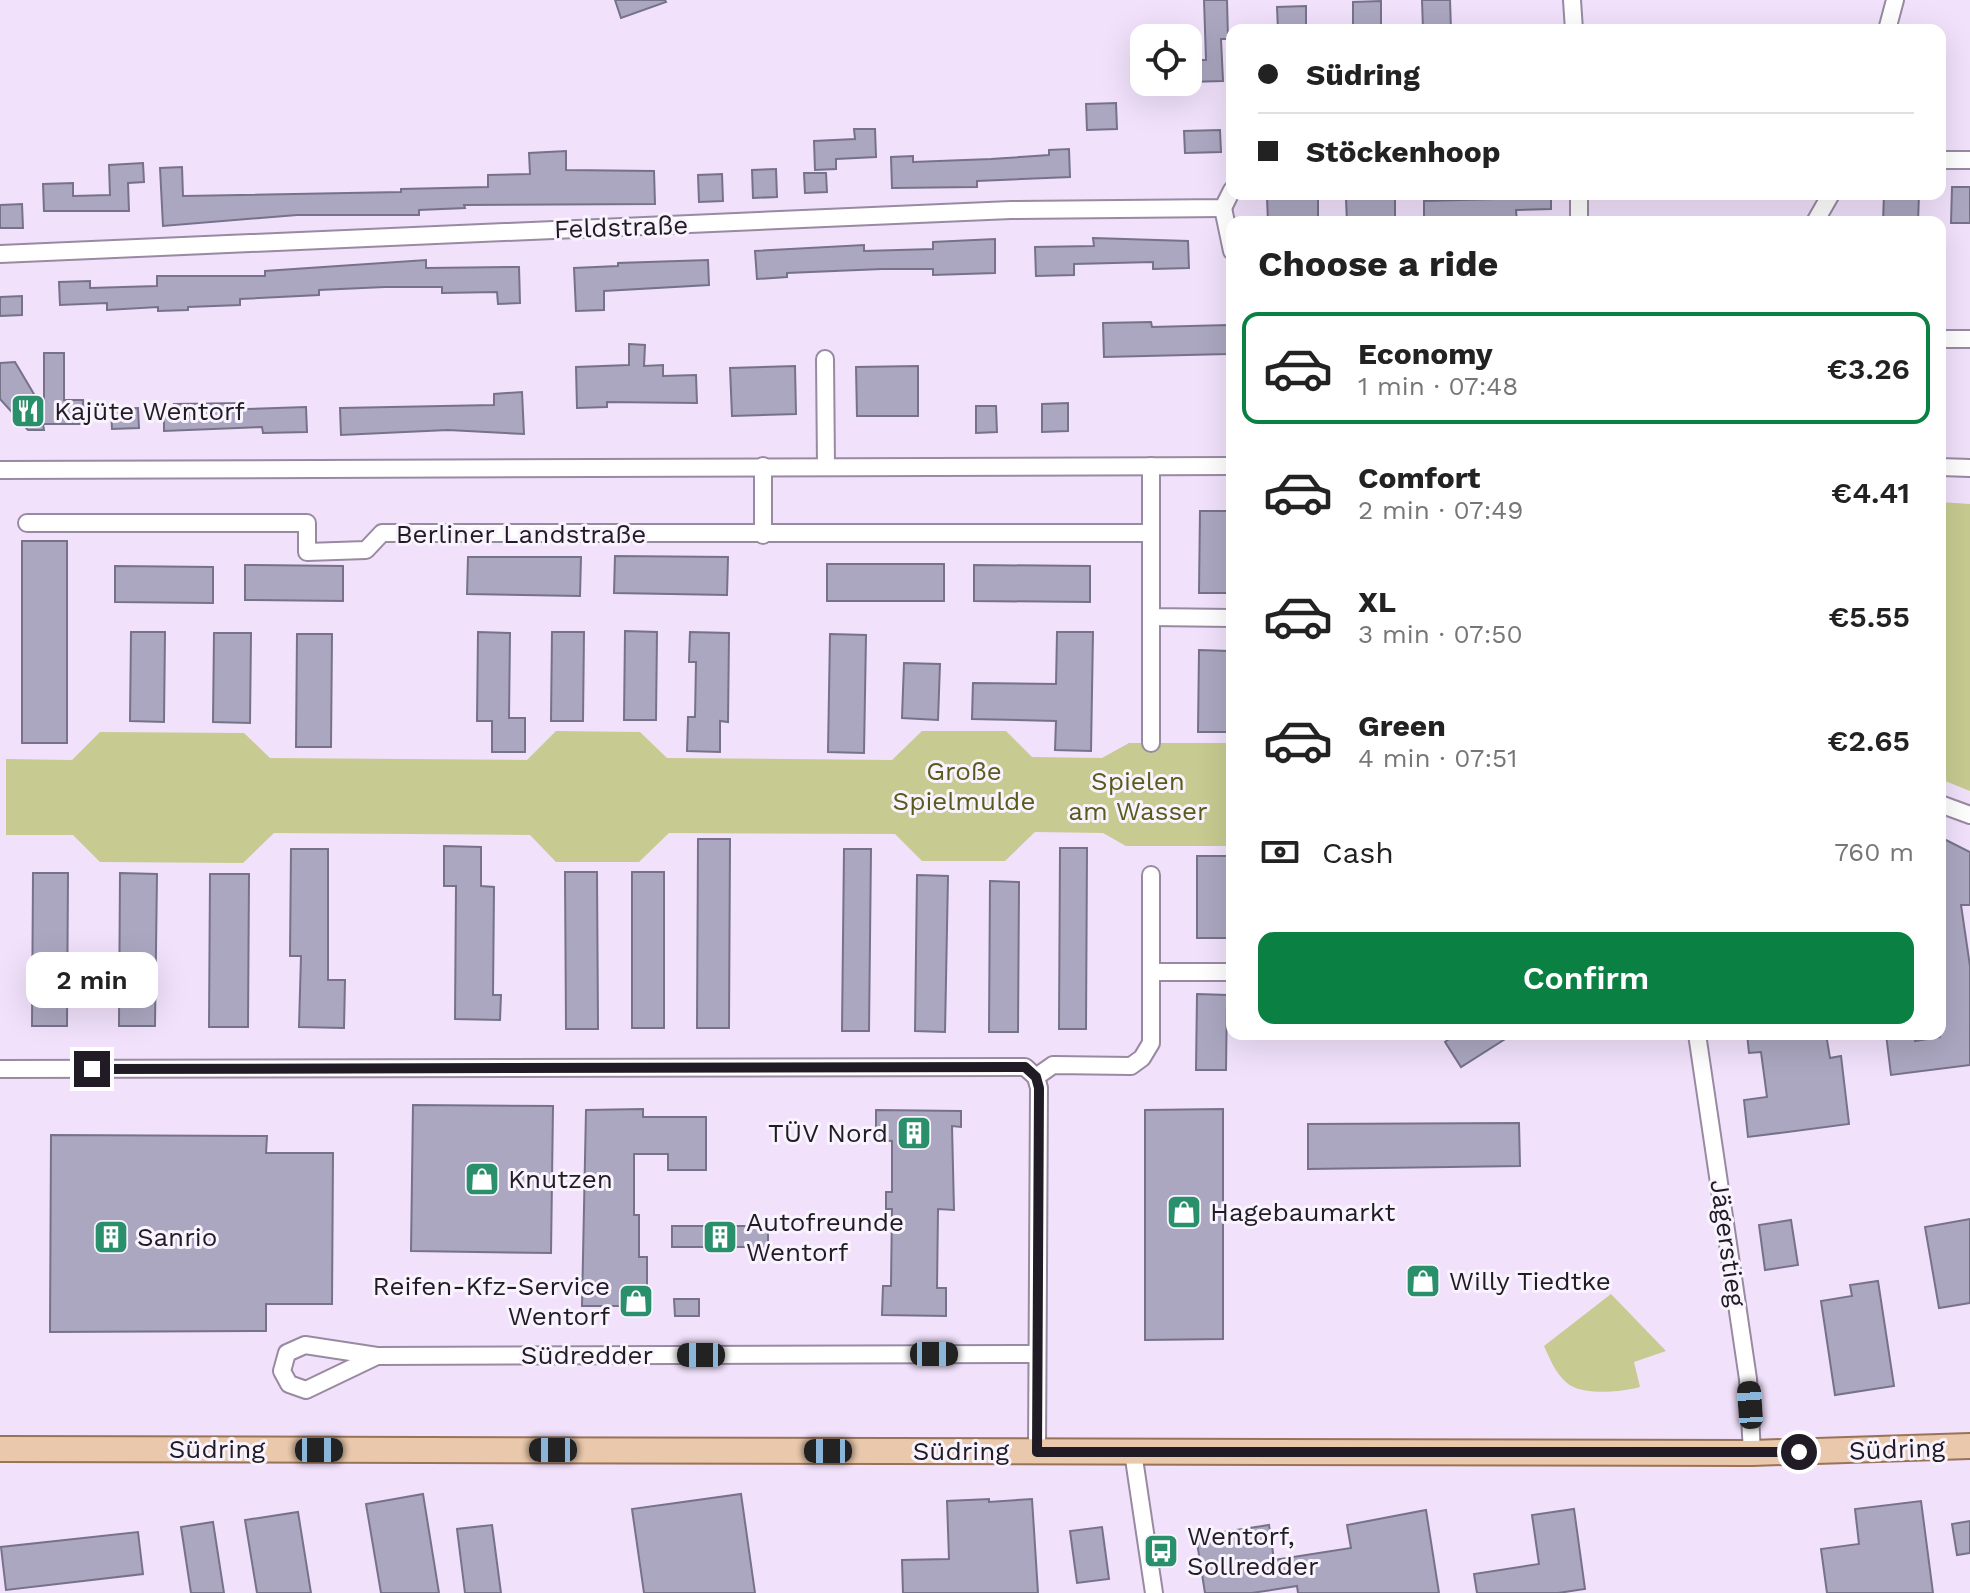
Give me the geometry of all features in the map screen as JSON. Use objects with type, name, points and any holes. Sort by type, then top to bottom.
[{"type":"main road","name":"Südring","points":[[0,1449],[1752,1453],[1970,1446]]},
{"type":"street","points":[[1572,0],[1574,24]]},
{"type":"street","points":[[1889,24],[1895,0]]},
{"type":"street","points":[[1946,160],[1970,160]]},
{"type":"street","points":[[1226,222],[1223,208],[1227,200]]},
{"type":"street","name":"Feldstraße","points":[[0,254],[1011,210],[1223,208]]},
{"type":"street","points":[[1946,339],[1970,339]]},
{"type":"street","points":[[825,359],[826,466]]},
{"type":"street","points":[[763,466],[763,535]]},
{"type":"street","points":[[1151,466],[1151,743]]},
{"type":"street","points":[[0,470],[1226,466]]},
{"type":"street","points":[[1946,467],[1970,468]]},
{"type":"street","name":"Berliner Landstraße","points":[[27,523],[307,523],[307,552],[366,550],[382,533],[1151,533]]},
{"type":"street","points":[[1151,617],[1226,618]]},
{"type":"street","points":[[1946,806],[1970,815]]},
{"type":"street","points":[[1036,1077],[1053,1065],[1131,1066],[1142,1058],[1151,1043],[1151,875]]},
{"type":"street","points":[[1151,972],[1226,972]]},
{"type":"street","name":"Jägerstieg","points":[[1698,1040],[1748,1379],[1752,1453]]},
{"type":"street","points":[[0,1069],[1025,1067],[1036,1077],[1037,1452]]},
{"type":"street","name":"Südredder","points":[[377,1356],[306,1390],[289,1384],[282,1371],[287,1353],[300,1346],[377,1356],[1037,1354]]},
{"type":"street","points":[[1133,1452],[1154,1593]]},
{"type":"green space","points":[[1946,502],[1970,504],[1970,791],[1946,781]]},
{"type":"green space","points":[[556,731],[640,732],[667,758],[892,760],[922,731],[1006,731],[1032,757],[1102,758],[1129,743],[1226,743],[1226,846],[1126,846],[1103,833],[1035,832],[1005,861],[922,861],[895,834],[669,833],[639,862],[556,862],[530,835],[274,833],[243,863],[100,862],[73,835],[6,835],[6,759],[72,760],[100,732],[244,733],[270,758],[527,760]]},
{"type":"green space","points":[[1611,1294],[1666,1351],[1634,1362],[1640,1387],[1602,1392],[1573,1387],[1559,1375],[1544,1346]]},
{"type":"building","points":[[615,0],[665,0],[666,2],[621,18]]},
{"type":"building","points":[[1204,0],[1227,0],[1226,39],[1221,39],[1223,81],[1202,82],[1202,60],[1206,60]]},
{"type":"building","points":[[1422,0],[1450,0],[1451,24],[1423,24]]},
{"type":"building","points":[[1381,1],[1381,24],[1353,24],[1353,2]]},
{"type":"building","points":[[1306,6],[1306,24],[1278,24],[1277,7]]},
{"type":"building","points":[[1116,103],[1117,129],[1087,130],[1086,104]]},
{"type":"building","points":[[854,129],[875,129],[876,157],[836,159],[836,169],[815,170],[814,141],[855,139]]},
{"type":"building","points":[[1220,130],[1221,152],[1185,153],[1184,131]]},
{"type":"building","points":[[1069,149],[1070,177],[977,181],[977,187],[892,188],[891,157],[913,156],[913,162],[991,159],[1049,155],[1049,150]]},
{"type":"building","points":[[566,151],[566,170],[654,171],[655,204],[464,205],[465,208],[419,210],[419,215],[297,215],[163,226],[160,168],[182,167],[183,196],[401,192],[401,189],[488,187],[488,175],[530,174],[529,153]]},
{"type":"building","points":[[143,163],[144,182],[128,183],[129,211],[44,211],[43,184],[73,183],[73,196],[110,195],[109,165]]},
{"type":"building","points":[[776,169],[777,197],[753,198],[752,170]]},
{"type":"building","points":[[804,173],[826,173],[827,192],[805,193]]},
{"type":"building","points":[[722,174],[723,201],[699,202],[698,175]]},
{"type":"building","points":[[1952,187],[1970,187],[1970,223],[1951,223]]},
{"type":"building","points":[[1267,200],[1318,200],[1318,216],[1268,216]]},
{"type":"building","points":[[1346,200],[1395,200],[1395,216],[1347,216]]},
{"type":"building","points":[[1551,200],[1551,209],[1516,210],[1516,216],[1424,216],[1424,201]]},
{"type":"building","points":[[1884,200],[1919,200],[1918,216],[1883,216]]},
{"type":"building","points":[[22,204],[23,228],[0,228],[0,205]]},
{"type":"building","points":[[1093,238],[1188,241],[1189,268],[1153,269],[1153,262],[1074,264],[1074,275],[1036,276],[1035,247],[1094,246]]},
{"type":"building","points":[[995,239],[995,273],[933,275],[933,269],[882,269],[787,273],[787,277],[757,279],[755,251],[864,245],[864,251],[933,249],[933,242]]},
{"type":"building","points":[[426,260],[426,268],[519,267],[520,303],[498,304],[497,292],[442,293],[442,287],[385,287],[319,290],[319,295],[240,299],[240,305],[188,307],[188,310],[158,311],[158,307],[107,310],[107,303],[60,305],[59,282],[90,281],[90,288],[157,286],[157,276],[265,276],[265,271]]},
{"type":"building","points":[[708,260],[709,285],[604,291],[604,310],[576,311],[574,268]]},
{"type":"building","points":[[22,296],[22,315],[0,316],[0,297]]},
{"type":"building","points":[[1151,322],[1152,327],[1226,325],[1226,354],[1104,357],[1103,323]]},
{"type":"building","points":[[629,344],[645,345],[644,366],[663,365],[663,376],[696,375],[697,403],[607,402],[607,407],[577,408],[576,367],[629,365]]},
{"type":"building","points":[[44,353],[64,353],[64,400],[83,400],[84,424],[43,424],[44,430],[28,430],[0,399],[0,363],[15,362],[44,411]]},
{"type":"building","points":[[795,366],[796,414],[732,416],[730,368]]},
{"type":"building","points":[[918,366],[918,416],[857,416],[856,367]]},
{"type":"building","points":[[522,392],[524,434],[448,430],[341,435],[340,408],[494,405],[494,394]]},
{"type":"building","points":[[246,403],[246,409],[306,407],[307,432],[263,433],[262,427],[164,431],[164,416],[175,415],[174,404]]},
{"type":"building","points":[[1068,403],[1068,431],[1042,432],[1042,404]]},
{"type":"building","points":[[976,406],[996,406],[997,432],[976,433]]},
{"type":"building","points":[[138,408],[139,428],[112,429],[111,409]]},
{"type":"building","points":[[1200,511],[1226,511],[1226,593],[1199,593]]},
{"type":"building","points":[[22,541],[67,541],[67,743],[22,743]]},
{"type":"building","points":[[615,556],[728,557],[727,595],[614,593]]},
{"type":"building","points":[[468,557],[581,557],[580,596],[467,594]]},
{"type":"building","points":[[827,564],[944,564],[944,601],[827,601]]},
{"type":"building","points":[[245,565],[343,566],[343,601],[245,600]]},
{"type":"building","points":[[974,565],[1090,566],[1090,602],[974,601]]},
{"type":"building","points":[[115,566],[213,567],[213,603],[115,602]]},
{"type":"building","points":[[625,631],[657,632],[656,720],[624,720]]},
{"type":"building","points":[[131,632],[165,632],[164,722],[130,721]]},
{"type":"building","points":[[478,632],[510,633],[509,718],[525,718],[525,752],[492,752],[492,721],[477,721]]},
{"type":"building","points":[[552,632],[584,632],[583,721],[551,721]]},
{"type":"building","points":[[690,632],[729,633],[728,722],[720,721],[720,752],[687,751],[688,717],[695,717],[696,662],[689,662]]},
{"type":"building","points":[[1057,632],[1093,632],[1091,751],[1055,750],[1056,721],[972,719],[973,683],[1056,684]]},
{"type":"building","points":[[214,633],[251,633],[250,723],[213,722]]},
{"type":"building","points":[[297,634],[332,634],[331,747],[296,747]]},
{"type":"building","points":[[830,634],[866,635],[864,753],[828,752]]},
{"type":"building","points":[[1199,650],[1226,651],[1226,732],[1198,732]]},
{"type":"building","points":[[904,663],[940,664],[938,720],[902,718]]},
{"type":"building","points":[[698,839],[730,839],[729,1028],[697,1028]]},
{"type":"building","points":[[1946,840],[1970,852],[1970,905],[1961,905],[1970,966],[1970,1065],[1891,1075],[1887,1040],[1946,1040]]},
{"type":"building","points":[[444,846],[481,847],[481,886],[494,887],[493,995],[501,995],[500,1020],[455,1019],[456,886],[444,886]]},
{"type":"building","points":[[1060,848],[1087,848],[1086,1029],[1059,1029]]},
{"type":"building","points":[[291,849],[328,849],[328,980],[345,980],[344,1028],[299,1027],[301,956],[290,956]]},
{"type":"building","points":[[844,849],[871,849],[869,1031],[842,1031]]},
{"type":"building","points":[[1197,856],[1226,856],[1226,938],[1197,938]]},
{"type":"building","points":[[565,872],[597,872],[598,1029],[566,1029]]},
{"type":"building","points":[[632,872],[664,872],[664,1028],[632,1028]]},
{"type":"building","points":[[33,873],[68,873],[67,1026],[32,1026]]},
{"type":"building","points":[[120,873],[157,874],[155,1026],[119,1026]]},
{"type":"building","points":[[210,874],[249,874],[248,1027],[209,1027]]},
{"type":"building","points":[[917,875],[948,876],[945,1032],[915,1031]]},
{"type":"building","points":[[990,881],[1019,882],[1018,1032],[989,1032]]},
{"type":"building","points":[[1197,994],[1226,995],[1226,1070],[1196,1070]]},
{"type":"building","points":[[1448,1040],[1504,1040],[1461,1067],[1445,1042]]},
{"type":"building","points":[[1748,1040],[1827,1040],[1830,1058],[1841,1056],[1849,1124],[1748,1137],[1744,1100],[1767,1097],[1761,1052],[1749,1053]]},
{"type":"building","name":"Knutzen","points":[[413,1105],[553,1106],[551,1253],[411,1251]]},
{"type":"building","points":[[643,1109],[643,1117],[706,1117],[706,1170],[668,1170],[668,1154],[634,1154],[634,1215],[639,1215],[639,1257],[647,1257],[647,1306],[582,1306],[586,1110]]},
{"type":"building","points":[[1223,1109],[1223,1339],[1145,1340],[1145,1110]]},
{"type":"building","points":[[876,1110],[961,1111],[961,1127],[952,1126],[954,1210],[938,1209],[937,1288],[946,1288],[946,1316],[882,1315],[883,1286],[891,1286],[892,1209],[886,1209],[886,1192],[892,1192],[892,1141],[876,1140]]},
{"type":"building","points":[[1519,1123],[1520,1166],[1308,1169],[1308,1124]]},
{"type":"building","points":[[51,1135],[267,1136],[266,1153],[333,1153],[332,1304],[266,1304],[266,1331],[50,1332]]},
{"type":"building","points":[[1970,1219],[1970,1303],[1939,1308],[1925,1227]]},
{"type":"building","points":[[1791,1220],[1798,1265],[1765,1270],[1759,1225]]},
{"type":"building","name":"Autofreunde Wentorf","points":[[672,1226],[768,1226],[768,1247],[672,1247]]},
{"type":"building","points":[[1878,1281],[1894,1386],[1835,1395],[1821,1301],[1852,1296],[1850,1285]]},
{"type":"building","points":[[674,1299],[699,1299],[699,1316],[675,1316]]},
{"type":"building","points":[[423,1494],[439,1593],[381,1593],[366,1504]]},
{"type":"building","points":[[741,1494],[755,1593],[644,1593],[632,1509]]},
{"type":"building","points":[[989,1499],[989,1502],[1032,1499],[1038,1593],[903,1593],[902,1560],[949,1559],[947,1501]]},
{"type":"building","points":[[1921,1501],[1933,1593],[1827,1593],[1821,1549],[1859,1544],[1855,1509]]},
{"type":"building","points":[[1574,1509],[1585,1589],[1558,1593],[1477,1593],[1474,1574],[1539,1564],[1532,1515]]},
{"type":"building","points":[[1426,1510],[1439,1593],[1298,1593],[1297,1586],[1252,1593],[1205,1593],[1196,1536],[1269,1525],[1274,1560],[1351,1548],[1347,1525]]},
{"type":"building","points":[[298,1512],[311,1593],[257,1593],[245,1520]]},
{"type":"building","points":[[1970,1521],[1970,1553],[1957,1555],[1952,1524]]},
{"type":"building","points":[[213,1522],[224,1593],[191,1593],[181,1527]]},
{"type":"building","points":[[492,1525],[501,1593],[465,1593],[457,1529]]},
{"type":"building","points":[[1102,1527],[1109,1579],[1077,1583],[1070,1531]]},
{"type":"building","points":[[138,1532],[143,1574],[6,1590],[1,1547]]},
{"type":"place","name":"Kajüte Wentorf","points":[[28,411]]},
{"type":"place","name":"TÜV Nord","points":[[914,1133]]},
{"type":"place","name":"Knutzen","points":[[482,1179]]},
{"type":"place","name":"Hagebaumarkt","points":[[1184,1212]]},
{"type":"place","name":"Sanrio","points":[[111,1237]]},
{"type":"place","name":"Autofreunde Wentorf","points":[[720,1237]]},
{"type":"place","name":"Willy Tiedtke","points":[[1423,1281]]},
{"type":"place","name":"Reifen-Kfz-Service Wentorf","points":[[636,1301]]},
{"type":"place","name":"Wentorf, Sollredder","points":[[1161,1551]]},
{"type":"route","points":[[92,1069],[1025,1067],[1036,1077],[1039,1088],[1037,1452],[1799,1452]]},
{"type":"park label","name":"Große Spielmulde","points":[[964,786]]},
{"type":"park label","name":"Spielen am Wasser","points":[[1138,796]]}]
